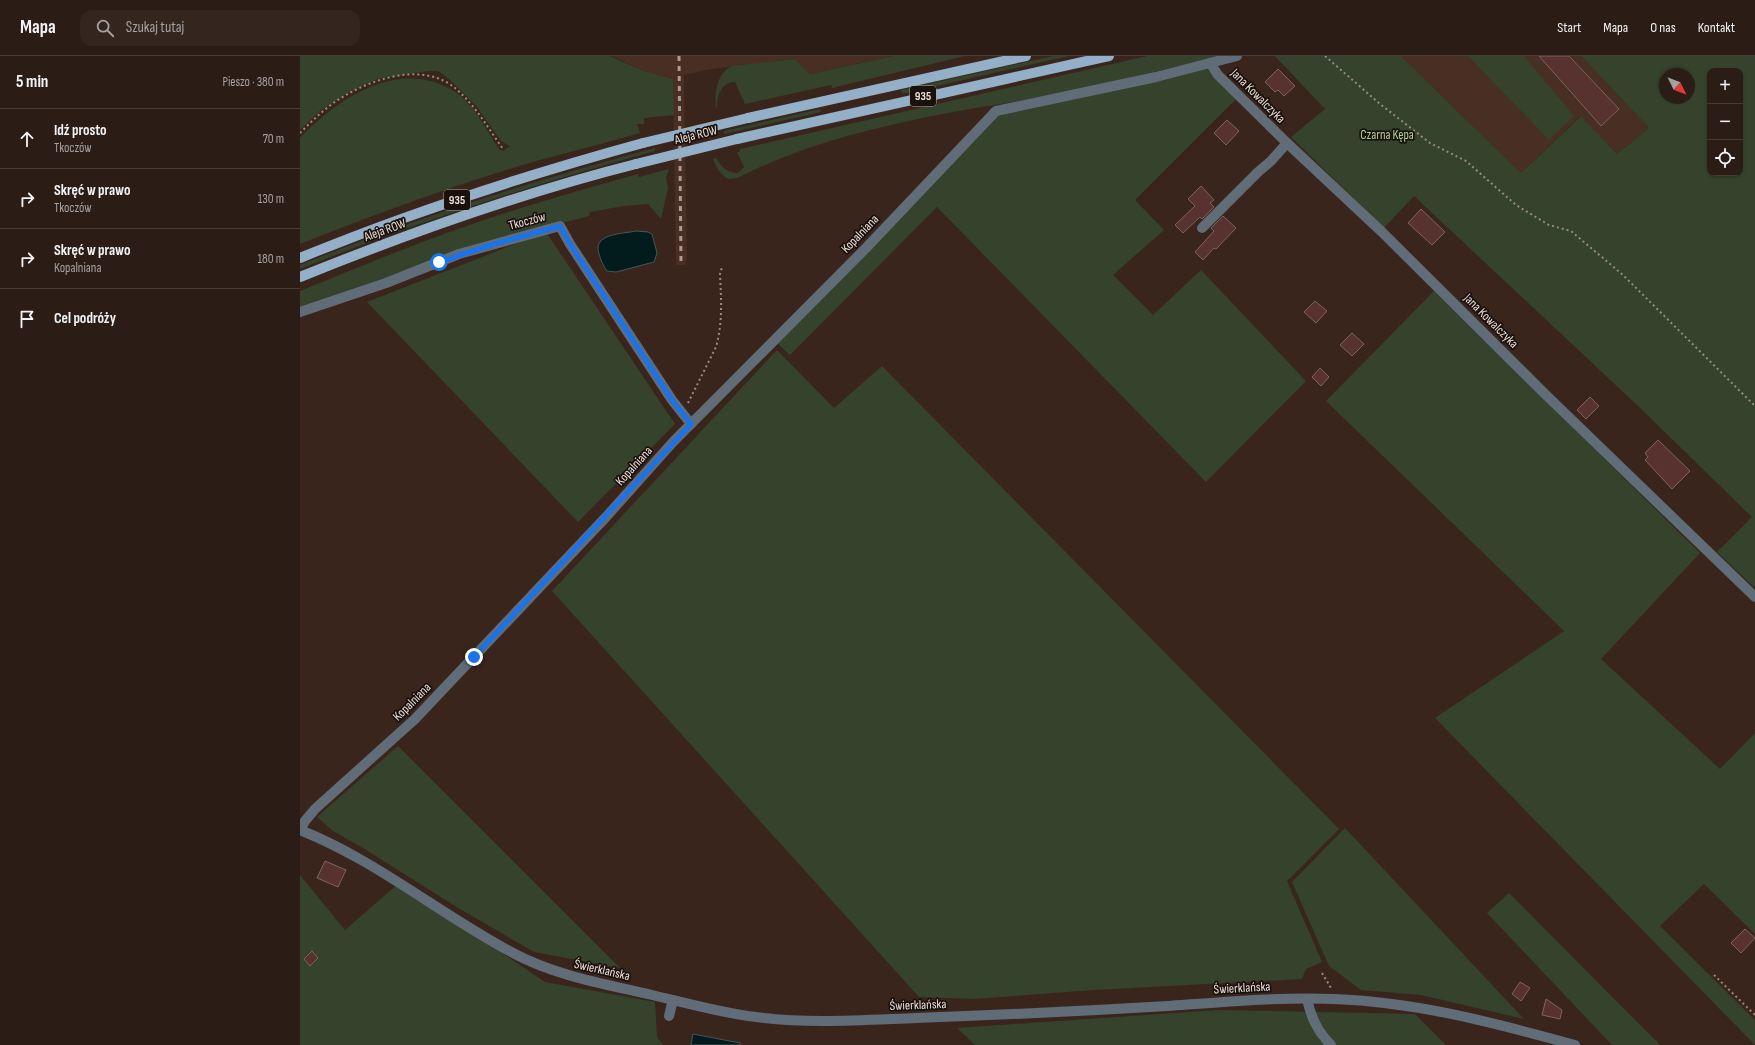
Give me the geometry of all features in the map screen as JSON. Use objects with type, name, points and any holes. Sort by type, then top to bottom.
[{"type":"main road","name":"Aleja ROW","points":[[300,258],[389,223],[491,188],[643,143],[1026,56]]},
{"type":"main road","name":"Aleja ROW","points":[[300,277],[452,220],[541,191],[636,164],[738,139],[1109,56]]},
{"type":"street","name":"Kopalniana","points":[[300,830],[305,820],[315,809],[398,735],[499,631],[642,478],[673,442],[865,249],[996,111],[1156,77],[1237,56]]},
{"type":"street","name":"Jana Kowalczyka","points":[[1210,63],[1218,75],[1350,201],[1755,597]]},
{"type":"street","points":[[1202,228],[1271,161],[1287,142]]},
{"type":"street","name":"Tkoczów","points":[[300,312],[386,283],[459,254],[560,226],[589,274],[691,424]]},
{"type":"street","name":"Świerklańska","points":[[300,830],[348,852],[523,958],[543,967],[565,974],[673,1000],[759,1018],[823,1021],[1018,1014],[1307,998],[1386,1003],[1442,1011],[1500,1024],[1575,1045]]},
{"type":"street","points":[[1307,998],[1315,1024],[1331,1045]]},
{"type":"street","points":[[670,1016],[673,1000]]},
{"type":"path","points":[[1325,56],[1380,104],[1430,143],[1466,161],[1516,205],[1549,225],[1571,231],[1623,275],[1755,406]]},
{"type":"path","points":[[300,133],[332,104],[356,90],[378,81],[399,76],[418,75],[437,78],[451,85],[462,94],[503,149]]},
{"type":"path","points":[[682,412],[716,347],[720,327],[720,274],[722,267]]},
{"type":"path","points":[[1322,973],[1330,986],[1333,999]]},
{"type":"path","points":[[1714,974],[1755,1015]]},
{"type":"shaded area","points":[[612,56],[894,56],[810,74],[795,59],[705,70],[684,75],[687,259],[685,265],[676,265],[673,79],[641,70]]},
{"type":"shaded area","points":[[1401,56],[1581,56],[1649,128],[1617,154],[1580,116],[1521,173]]},
{"type":"green space","points":[[300,56],[610,56],[641,70],[673,79],[674,115],[644,118],[644,124],[637,124],[640,133],[449,188],[300,244],[300,138],[333,108],[372,86],[393,80],[415,79],[436,83],[457,93],[463,98],[480,119],[499,149],[503,151],[510,146],[501,141],[477,107],[448,78],[438,71],[428,71],[377,79],[348,93],[320,111],[300,130]]},
{"type":"green space","points":[[894,56],[965,56],[832,88],[831,85],[745,104],[735,82],[730,82],[721,90],[716,108],[716,90],[718,84],[723,74],[732,66],[795,59],[810,74]]},
{"type":"green space","points":[[1053,56],[1069,56],[902,94],[901,90]]},
{"type":"green space","points":[[1147,56],[1219,56],[1078,89],[1021,101],[930,116],[874,129],[818,145],[790,155],[737,178],[730,179],[725,177],[717,168],[713,159],[716,158],[728,171],[738,173],[744,167],[737,152],[740,152],[740,149]]},
{"type":"green space","name":"Czarna Kępa","points":[[1275,56],[1401,56],[1521,173],[1581,116],[1617,154],[1649,128],[1581,56],[1755,56],[1755,588],[1717,552],[1752,517],[1637,405],[1414,196],[1384,228],[1291,137],[1325,109]]},
{"type":"green space","points":[[1468,56],[1524,56],[1574,116],[1549,140]]},
{"type":"green space","points":[[1206,68],[1236,99],[1135,200],[1164,230],[1113,275],[1153,315],[1201,270],[1306,381],[1206,482],[937,207],[790,355],[777,343],[998,114]]},
{"type":"green space","points":[[820,109],[821,112],[724,134],[724,131]]},
{"type":"green space","points":[[655,148],[655,151],[521,190],[476,205],[388,235],[300,269],[300,265],[388,231],[476,201],[565,173]]},
{"type":"green space","points":[[669,169],[666,178],[668,188],[661,219],[648,204],[624,206],[590,212],[589,216],[531,231],[433,260],[300,310],[300,291],[423,242],[551,199],[638,174],[639,177]]},
{"type":"green space","points":[[546,232],[675,424],[578,522],[367,302]]},
{"type":"green space","points":[[1434,291],[1700,553],[1601,659],[1720,769],[1755,733],[1755,934],[1704,884],[1660,926],[1755,1020],[1755,1045],[1435,718],[1564,631],[1326,401]]},
{"type":"green space","points":[[777,350],[834,408],[882,366],[1339,829],[1287,881],[1322,962],[1306,969],[1302,979],[1094,990],[974,999],[919,997],[552,591]]},
{"type":"green space","points":[[398,746],[620,968],[534,952],[460,909],[363,848],[333,831],[317,817]]},
{"type":"green space","points":[[1345,828],[1524,1019],[1421,995],[1361,990],[1329,966],[1292,882]]},
{"type":"green space","points":[[300,875],[345,930],[399,883],[545,982],[655,1002],[657,1037],[663,1045],[300,1045]]},
{"type":"green space","points":[[1509,893],[1660,1045],[1611,1044],[1487,913]]},
{"type":"green space","points":[[1218,1010],[1415,1014],[1446,1045],[975,1045],[957,1028]]},
{"type":"water","points":[[636,231],[648,232],[652,234],[657,253],[654,262],[616,272],[607,271],[599,254],[598,247],[600,242],[604,238],[610,236]]},
{"type":"water","points":[[693,1034],[740,1043],[740,1045],[691,1045]]},
{"type":"building","points":[[1539,56],[1569,56],[1619,109],[1601,126]]},
{"type":"building","points":[[1278,69],[1295,86],[1284,96],[1278,90],[1275,92],[1265,82]]},
{"type":"building","points":[[1227,120],[1239,131],[1226,145],[1214,133]]},
{"type":"building","points":[[1201,186],[1214,200],[1210,203],[1214,207],[1202,219],[1200,217],[1183,233],[1175,225],[1195,206],[1188,199]]},
{"type":"building","points":[[1421,209],[1445,232],[1432,245],[1408,223]]},
{"type":"building","points":[[1223,216],[1236,228],[1203,260],[1195,252],[1214,231],[1211,228]]},
{"type":"building","points":[[1315,301],[1327,311],[1316,323],[1304,312]]},
{"type":"building","points":[[1352,333],[1364,344],[1352,356],[1340,345]]},
{"type":"building","points":[[1320,368],[1329,377],[1321,386],[1312,377]]},
{"type":"building","points":[[1590,397],[1599,406],[1586,419],[1577,410]]},
{"type":"building","points":[[1658,440],[1690,471],[1672,489],[1645,460],[1648,457],[1645,453]]},
{"type":"building","points":[[325,861],[346,870],[338,887],[317,878]]},
{"type":"building","points":[[1745,929],[1755,938],[1741,953],[1731,943]]},
{"type":"building","points":[[312,951],[318,958],[310,966],[304,959]]},
{"type":"building","points":[[1520,982],[1530,988],[1521,1001],[1512,994]]},
{"type":"building","points":[[1546,999],[1562,1010],[1560,1019],[1542,1015]]},
{"type":"railway","points":[[679,56],[681,264]]},
{"type":"route","points":[[439,262],[459,254],[560,226],[570,244],[656,376],[672,400],[691,424],[474,657]]}]
